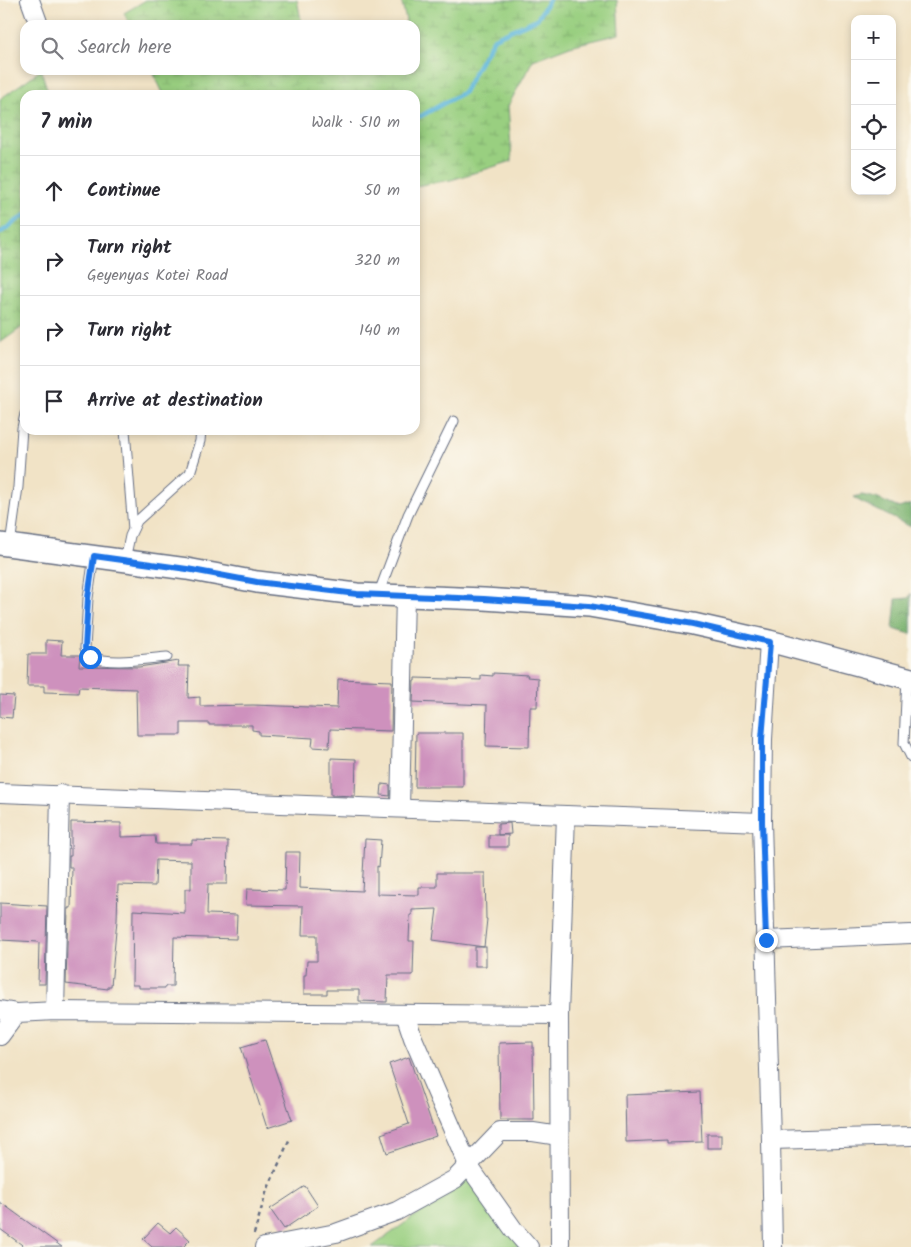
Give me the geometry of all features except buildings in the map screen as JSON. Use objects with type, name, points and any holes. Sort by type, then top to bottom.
[{"type":"street","points":[[30,0],[37,20]]},
{"type":"street","points":[[5,545],[187,569],[257,582],[378,595],[589,606],[693,624],[909,678]]},
{"type":"street","points":[[400,808],[405,596]]},
{"type":"street","points":[[770,642],[762,739],[762,822],[773,1247]]},
{"type":"street","points":[[0,793],[762,822]]},
{"type":"street","points":[[55,1011],[60,794]]},
{"type":"street","points":[[560,1247],[559,1015],[566,815]]},
{"type":"street","points":[[766,940],[911,934]]},
{"type":"street","points":[[0,1036],[9,1012],[559,1015]]},
{"type":"street","points":[[405,1014],[413,1038],[468,1166],[514,1230],[529,1247]]},
{"type":"street","points":[[258,1244],[336,1233],[397,1212],[455,1179],[500,1132],[533,1132],[559,1136]]},
{"type":"street","points":[[771,1140],[911,1136]]},
{"type":"lane","points":[[378,595],[408,515],[454,421]]},
{"type":"lane","points":[[5,545],[18,487],[22,435]]},
{"type":"lane","points":[[125,435],[133,530]]},
{"type":"lane","points":[[125,560],[130,536],[137,521],[190,473],[201,435]]},
{"type":"lane","points":[[94,556],[88,598],[85,648],[90,657],[98,660],[167,657]]},
{"type":"lane","points":[[909,678],[904,743],[911,757]]},
{"type":"path","points":[[258,1244],[266,1193],[290,1138]]},
{"type":"green space","points":[[146,0],[297,0],[301,20],[128,20],[124,13]]},
{"type":"green space","points":[[401,0],[617,0],[619,34],[570,46],[533,60],[508,106],[512,161],[451,180],[420,185],[420,90],[162,90],[154,75],[420,75],[420,20],[406,20]]},
{"type":"green space","points":[[34,75],[43,75],[47,90],[20,90],[20,329],[0,343],[0,99]]},
{"type":"green space","points":[[862,495],[876,498],[899,508],[911,504],[911,527],[854,497]]},
{"type":"green space","points":[[911,593],[911,634],[893,629],[896,599],[909,598]]},
{"type":"green space","points":[[468,1177],[520,1247],[372,1247]]},
{"type":"waterway","points":[[420,116],[464,92],[494,38],[537,19],[549,0]]},
{"type":"waterway","points":[[0,233],[20,219]]},
{"type":"route","points":[[90,657],[85,648],[88,598],[94,556],[187,569],[257,582],[357,594],[484,599],[589,606],[693,624],[770,642],[762,739],[762,822],[766,940]]}]
